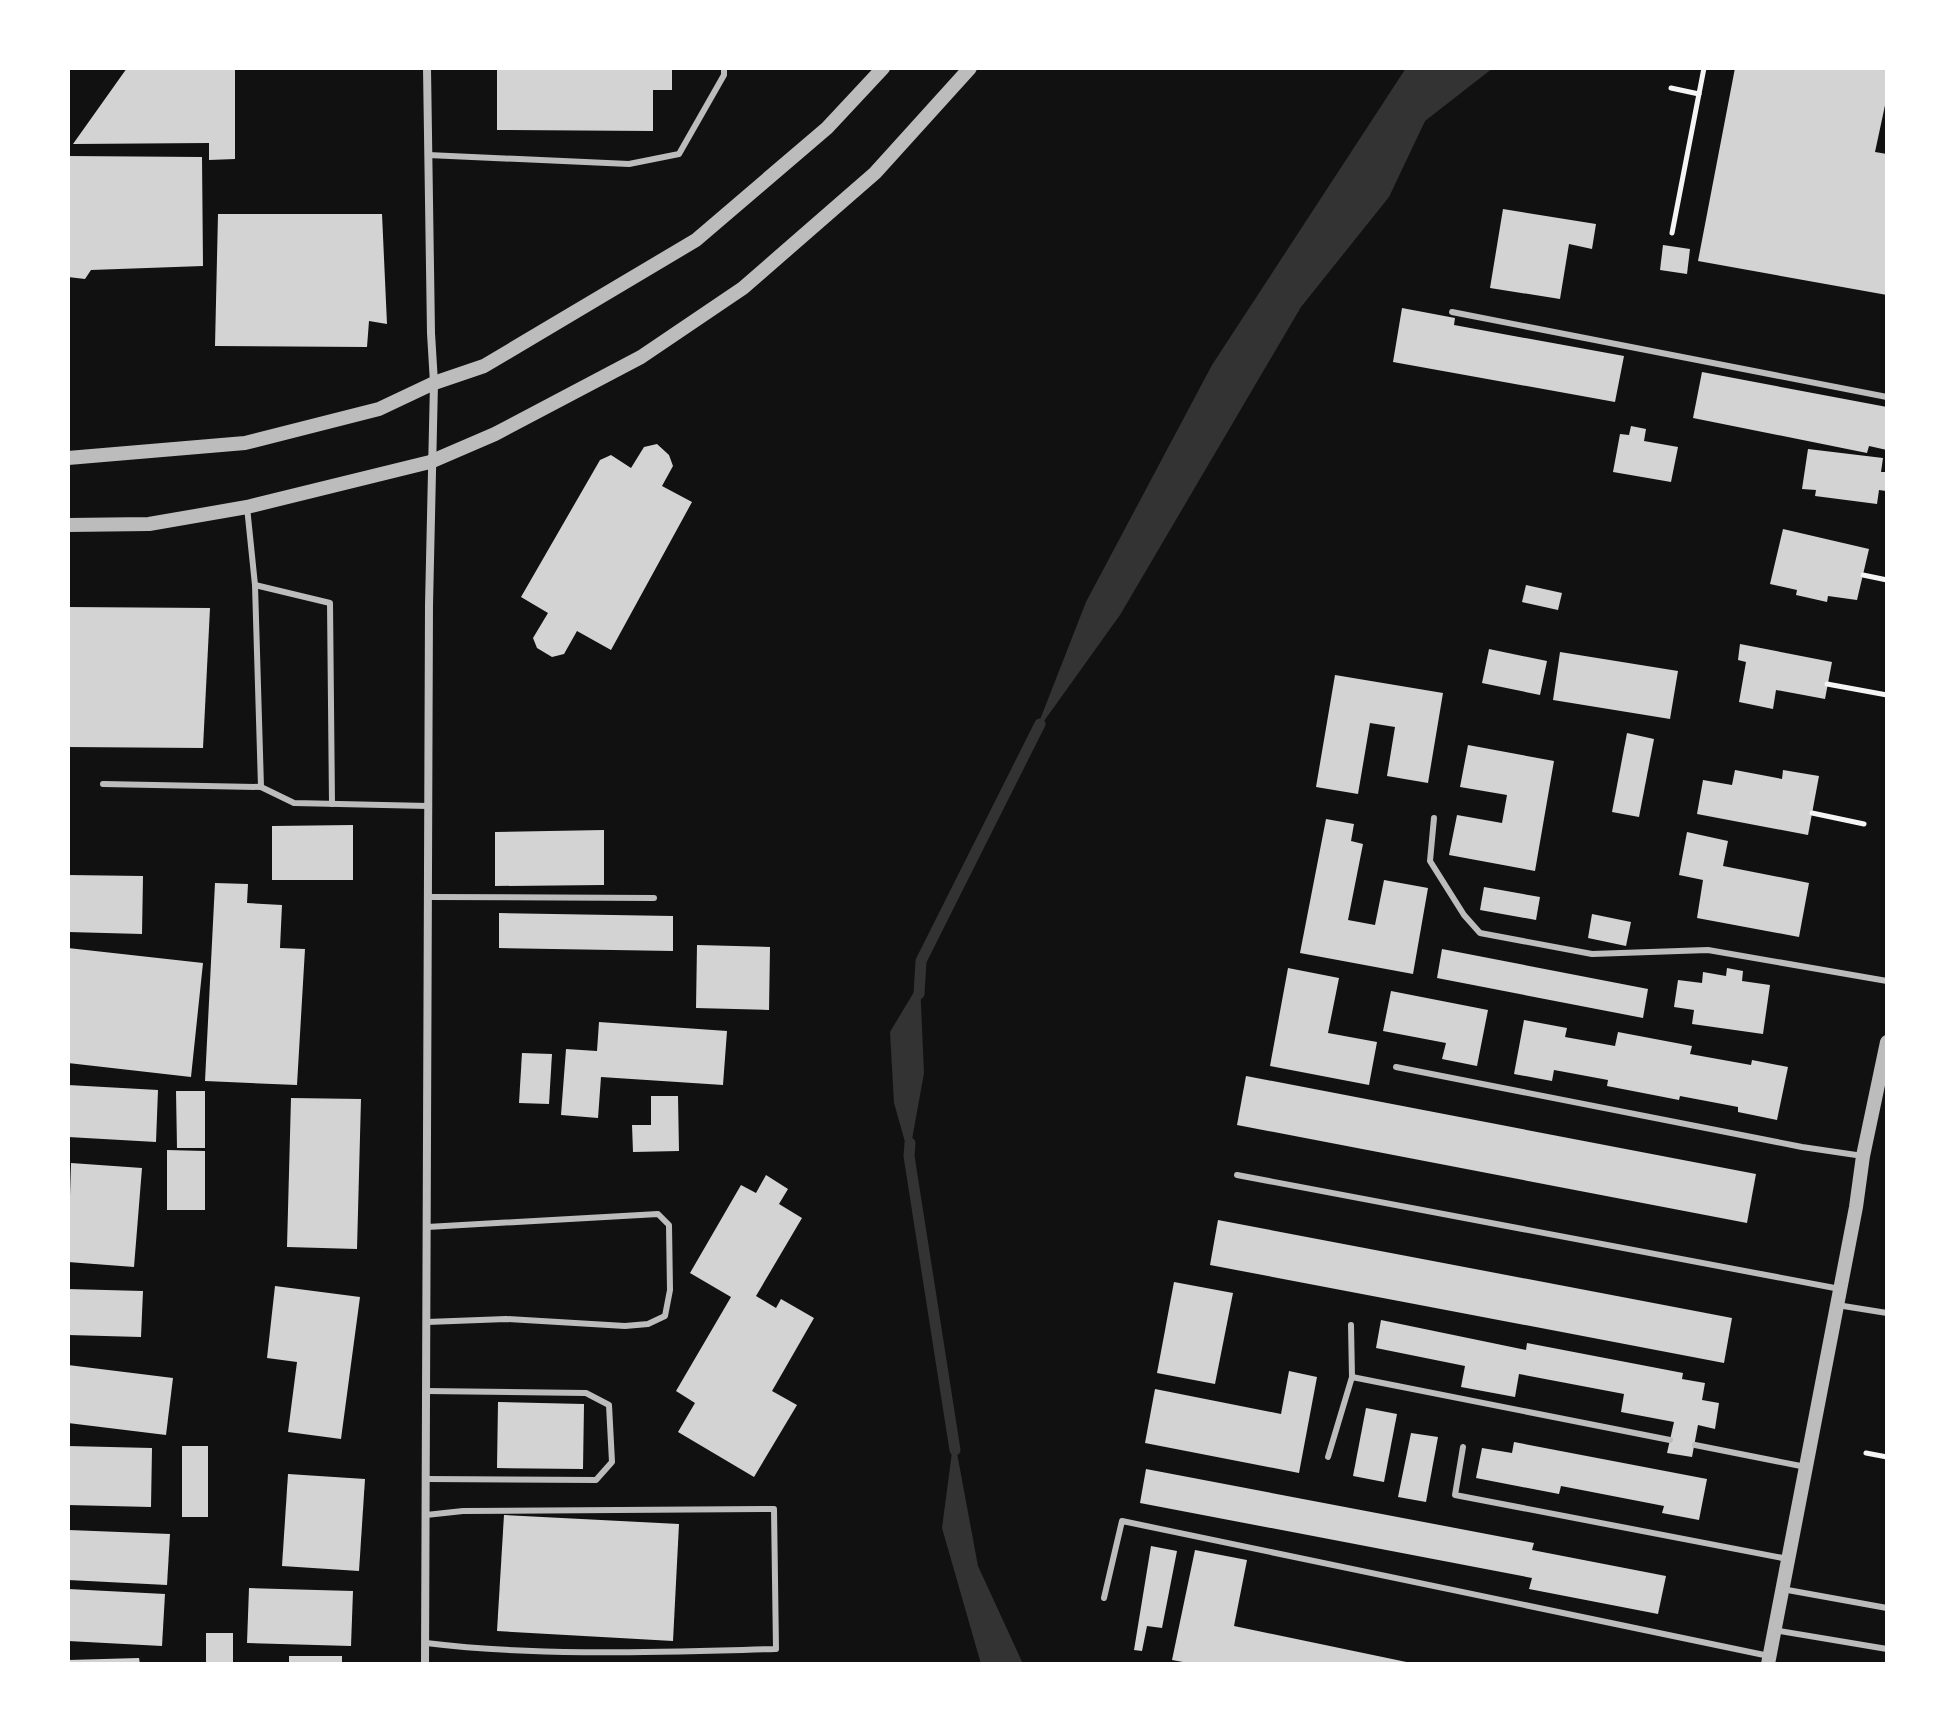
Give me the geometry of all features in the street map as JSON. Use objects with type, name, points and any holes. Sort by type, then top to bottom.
[{"type":"street","points":[[425,1664],[430,462],[434,383],[427,68]]},
{"type":"street","points":[[68,458],[245,443],[379,409],[434,383],[484,366],[696,240],[827,128],[883,68]]},
{"type":"street","points":[[68,525],[149,524],[247,507],[430,462],[495,434],[641,357],[743,288],[875,173],[970,68]]},
{"type":"street","points":[[1769,1660],[1887,1042]]},
{"type":"lane","points":[[428,155],[629,164],[679,154],[724,75],[724,68]]},
{"type":"lane","points":[[1452,312],[1887,397]]},
{"type":"lane","points":[[247,507],[255,585],[261,787]]},
{"type":"lane","points":[[255,585],[330,603],[332,804]]},
{"type":"lane","points":[[103,784],[261,787],[294,803],[428,806]]},
{"type":"lane","points":[[1434,818],[1430,861],[1464,915],[1480,933],[1592,954],[1708,950],[1887,981]]},
{"type":"lane","points":[[428,897],[654,898]]},
{"type":"lane","points":[[1396,1067],[1802,1147],[1863,1156]]},
{"type":"lane","points":[[1237,1175],[1840,1289]]},
{"type":"lane","points":[[427,1227],[658,1214],[669,1225],[670,1290],[665,1316],[648,1324],[625,1326],[506,1319],[427,1322]]},
{"type":"lane","points":[[1837,1305],[1887,1313]]},
{"type":"lane","points":[[1328,1457],[1352,1377],[1351,1325]]},
{"type":"lane","points":[[1352,1377],[1670,1440]]},
{"type":"lane","points":[[426,1391],[586,1393],[609,1405],[612,1462],[596,1480],[426,1479]]},
{"type":"lane","points":[[1695,1445],[1806,1467]]},
{"type":"lane","points":[[1463,1447],[1455,1495],[1788,1559]]},
{"type":"lane","points":[[426,1515],[463,1511],[774,1509],[776,1649],[506,1651],[426,1643]]},
{"type":"lane","points":[[1104,1598],[1122,1521],[1769,1660]]},
{"type":"lane","points":[[1782,1589],[1887,1608]]},
{"type":"lane","points":[[1774,1630],[1887,1649]]},
{"type":"path","points":[[1672,233],[1704,68]]},
{"type":"path","points":[[1671,88],[1699,94]]},
{"type":"path","points":[[1863,575],[1887,580]]},
{"type":"path","points":[[1827,684],[1887,695]]},
{"type":"path","points":[[1812,813],[1864,824]]},
{"type":"path","points":[[1866,1453],[1887,1457]]},
{"type":"shaded area","points":[[1406,68],[1493,68],[1425,121],[1389,197],[1301,307],[1120,615],[1034,735],[1086,602],[1212,365]]},
{"type":"shaded area","points":[[920,982],[924,1073],[909,1156],[894,1103],[890,1032]]},
{"type":"shaded area","points":[[954,1437],[978,1566],[1023,1664],[981,1664],[942,1528]]},
{"type":"building","points":[[127,68],[235,68],[235,159],[209,160],[209,143],[73,144]]},
{"type":"building","points":[[497,68],[672,68],[672,90],[653,90],[653,131],[497,130]]},
{"type":"building","points":[[1735,68],[1887,68],[1887,96],[1875,152],[1887,154],[1887,295],[1698,261]]},
{"type":"building","points":[[68,156],[202,157],[203,266],[91,270],[85,279],[68,277]]},
{"type":"building","points":[[1503,209],[1596,224],[1592,249],[1569,244],[1560,299],[1490,288]]},
{"type":"building","points":[[218,214],[382,214],[387,324],[369,321],[367,347],[215,346]]},
{"type":"building","points":[[1663,245],[1690,249],[1687,274],[1660,270]]},
{"type":"building","points":[[1402,308],[1455,318],[1454,325],[1624,356],[1615,402],[1393,362]]},
{"type":"building","points":[[1702,372],[1887,407],[1887,450],[1869,446],[1867,453],[1693,418]]},
{"type":"building","points":[[1631,426],[1646,429],[1644,441],[1678,447],[1671,482],[1613,472],[1620,434],[1629,435]]},
{"type":"building","points":[[657,444],[669,455],[673,466],[662,486],[692,502],[611,650],[577,631],[564,654],[552,657],[537,648],[533,638],[548,613],[521,597],[600,460],[611,455],[631,468],[644,447]]},
{"type":"building","points":[[1808,449],[1883,458],[1881,472],[1887,472],[1886,491],[1879,490],[1877,504],[1815,496],[1816,490],[1802,489]]},
{"type":"building","points":[[1783,529],[1869,549],[1857,600],[1828,596],[1827,602],[1796,595],[1797,590],[1770,584]]},
{"type":"building","points":[[1526,585],[1562,593],[1558,610],[1522,602]]},
{"type":"building","points":[[68,607],[210,608],[203,748],[68,747]]},
{"type":"building","points":[[1740,644],[1832,662],[1825,699],[1776,690],[1773,709],[1739,702],[1746,662],[1738,660]]},
{"type":"building","points":[[1489,649],[1547,661],[1540,695],[1482,683]]},
{"type":"building","points":[[1560,652],[1678,671],[1670,719],[1553,700]]},
{"type":"building","points":[[1335,675],[1443,693],[1428,783],[1387,776],[1395,727],[1370,723],[1358,794],[1316,787]]},
{"type":"building","points":[[1627,733],[1654,739],[1639,817],[1612,812]]},
{"type":"building","points":[[1468,745],[1554,761],[1535,871],[1449,855],[1457,815],[1502,823],[1507,795],[1460,787]]},
{"type":"building","points":[[1735,770],[1782,779],[1783,770],[1819,776],[1808,835],[1697,814],[1703,780],[1732,785]]},
{"type":"building","points":[[1326,819],[1354,824],[1351,841],[1363,844],[1348,920],[1375,925],[1384,880],[1428,888],[1413,974],[1300,953]]},
{"type":"building","points":[[353,825],[353,880],[272,880],[272,826]]},
{"type":"building","points":[[604,830],[604,885],[495,886],[495,832]]},
{"type":"building","points":[[1687,832],[1728,841],[1723,866],[1809,883],[1799,937],[1697,918],[1703,880],[1679,875]]},
{"type":"building","points":[[68,875],[143,876],[142,934],[68,932]]},
{"type":"building","points":[[215,883],[248,884],[247,903],[282,905],[280,948],[305,949],[297,1085],[205,1081]]},
{"type":"building","points":[[1484,887],[1540,897],[1536,920],[1480,910]]},
{"type":"building","points":[[499,913],[673,916],[673,951],[499,948]]},
{"type":"building","points":[[1592,914],[1631,922],[1626,946],[1588,938]]},
{"type":"building","points":[[697,945],[770,947],[769,1010],[696,1008]]},
{"type":"building","points":[[68,948],[203,963],[191,1077],[68,1063]]},
{"type":"building","points":[[1442,949],[1648,989],[1643,1018],[1437,978]]},
{"type":"building","points":[[1288,968],[1339,978],[1328,1033],[1377,1042],[1369,1085],[1270,1066]]},
{"type":"building","points":[[1727,968],[1743,971],[1742,981],[1770,985],[1763,1034],[1692,1024],[1694,1010],[1674,1007],[1678,980],[1702,983],[1703,972],[1726,976]]},
{"type":"building","points":[[1391,991],[1488,1010],[1477,1066],[1442,1059],[1446,1043],[1383,1031]]},
{"type":"building","points":[[1524,1020],[1567,1028],[1565,1037],[1615,1046],[1618,1032],[1692,1046],[1690,1054],[1751,1065],[1752,1060],[1788,1067],[1777,1120],[1738,1112],[1738,1107],[1680,1096],[1679,1100],[1607,1086],[1608,1080],[1554,1070],[1552,1081],[1514,1074]]},
{"type":"building","points":[[599,1022],[727,1031],[723,1085],[601,1077],[598,1118],[561,1115],[566,1049],[597,1051]]},
{"type":"building","points":[[522,1053],[552,1054],[549,1104],[519,1103]]},
{"type":"building","points":[[1246,1076],[1756,1174],[1747,1223],[1237,1125]]},
{"type":"building","points":[[68,1085],[158,1090],[156,1142],[68,1137]]},
{"type":"building","points":[[176,1091],[205,1091],[205,1148],[177,1148]]},
{"type":"building","points":[[651,1096],[678,1096],[679,1151],[633,1152],[632,1125],[651,1125]]},
{"type":"building","points":[[291,1098],[361,1099],[357,1249],[287,1247]]},
{"type":"building","points":[[167,1150],[205,1151],[205,1210],[167,1210]]},
{"type":"building","points":[[71,1163],[142,1168],[134,1267],[68,1262]]},
{"type":"building","points":[[766,1175],[788,1189],[779,1204],[802,1218],[756,1296],[776,1308],[781,1299],[814,1318],[772,1391],[797,1405],[754,1477],[678,1432],[695,1403],[676,1391],[731,1297],[690,1273],[741,1185],[756,1193]]},
{"type":"building","points":[[1218,1220],[1732,1318],[1724,1363],[1210,1265]]},
{"type":"building","points":[[1174,1282],[1233,1293],[1215,1384],[1157,1373]]},
{"type":"building","points":[[275,1286],[360,1297],[341,1439],[288,1432],[297,1362],[267,1358]]},
{"type":"building","points":[[68,1289],[143,1291],[141,1337],[68,1335]]},
{"type":"building","points":[[1381,1320],[1526,1350],[1527,1343],[1683,1373],[1682,1379],[1705,1383],[1702,1400],[1719,1403],[1715,1429],[1698,1425],[1692,1457],[1667,1453],[1674,1422],[1621,1412],[1624,1394],[1519,1374],[1515,1397],[1461,1387],[1465,1366],[1376,1348]]},
{"type":"building","points":[[68,1365],[173,1378],[166,1435],[68,1423]]},
{"type":"building","points":[[1289,1371],[1317,1377],[1299,1473],[1145,1443],[1155,1389],[1281,1414]]},
{"type":"building","points":[[498,1402],[584,1404],[583,1469],[497,1468]]},
{"type":"building","points":[[1366,1408],[1397,1414],[1384,1482],[1353,1476]]},
{"type":"building","points":[[1411,1433],[1438,1437],[1426,1502],[1398,1497]]},
{"type":"building","points":[[1514,1442],[1707,1479],[1699,1520],[1662,1513],[1664,1506],[1561,1486],[1559,1494],[1476,1478],[1482,1448],[1512,1453]]},
{"type":"building","points":[[68,1446],[152,1448],[151,1507],[68,1505]]},
{"type":"building","points":[[182,1446],[208,1446],[208,1517],[182,1517]]},
{"type":"building","points":[[1146,1469],[1534,1543],[1532,1550],[1666,1576],[1658,1614],[1529,1589],[1532,1578],[1140,1503]]},
{"type":"building","points":[[288,1474],[365,1479],[359,1571],[282,1566]]},
{"type":"building","points":[[504,1515],[679,1524],[673,1641],[497,1631]]},
{"type":"building","points":[[69,1530],[170,1534],[167,1585],[68,1580]]},
{"type":"building","points":[[1151,1546],[1177,1551],[1162,1628],[1147,1626],[1142,1651],[1134,1650]]},
{"type":"building","points":[[1195,1550],[1247,1560],[1234,1626],[1416,1664],[1194,1664],[1172,1660]]},
{"type":"building","points":[[249,1588],[353,1591],[351,1646],[247,1643]]},
{"type":"building","points":[[68,1589],[165,1594],[162,1646],[68,1641]]},
{"type":"building","points":[[206,1633],[233,1633],[233,1664],[206,1664]]},
{"type":"building","points":[[289,1656],[342,1656],[342,1664],[289,1664]]},
{"type":"building","points":[[139,1658],[140,1664],[68,1664],[68,1660]]},
{"type":"waterway","points":[[919,994],[921,961],[1040,724]]},
{"type":"waterway","points":[[910,1143],[909,1156],[955,1450]]}]
